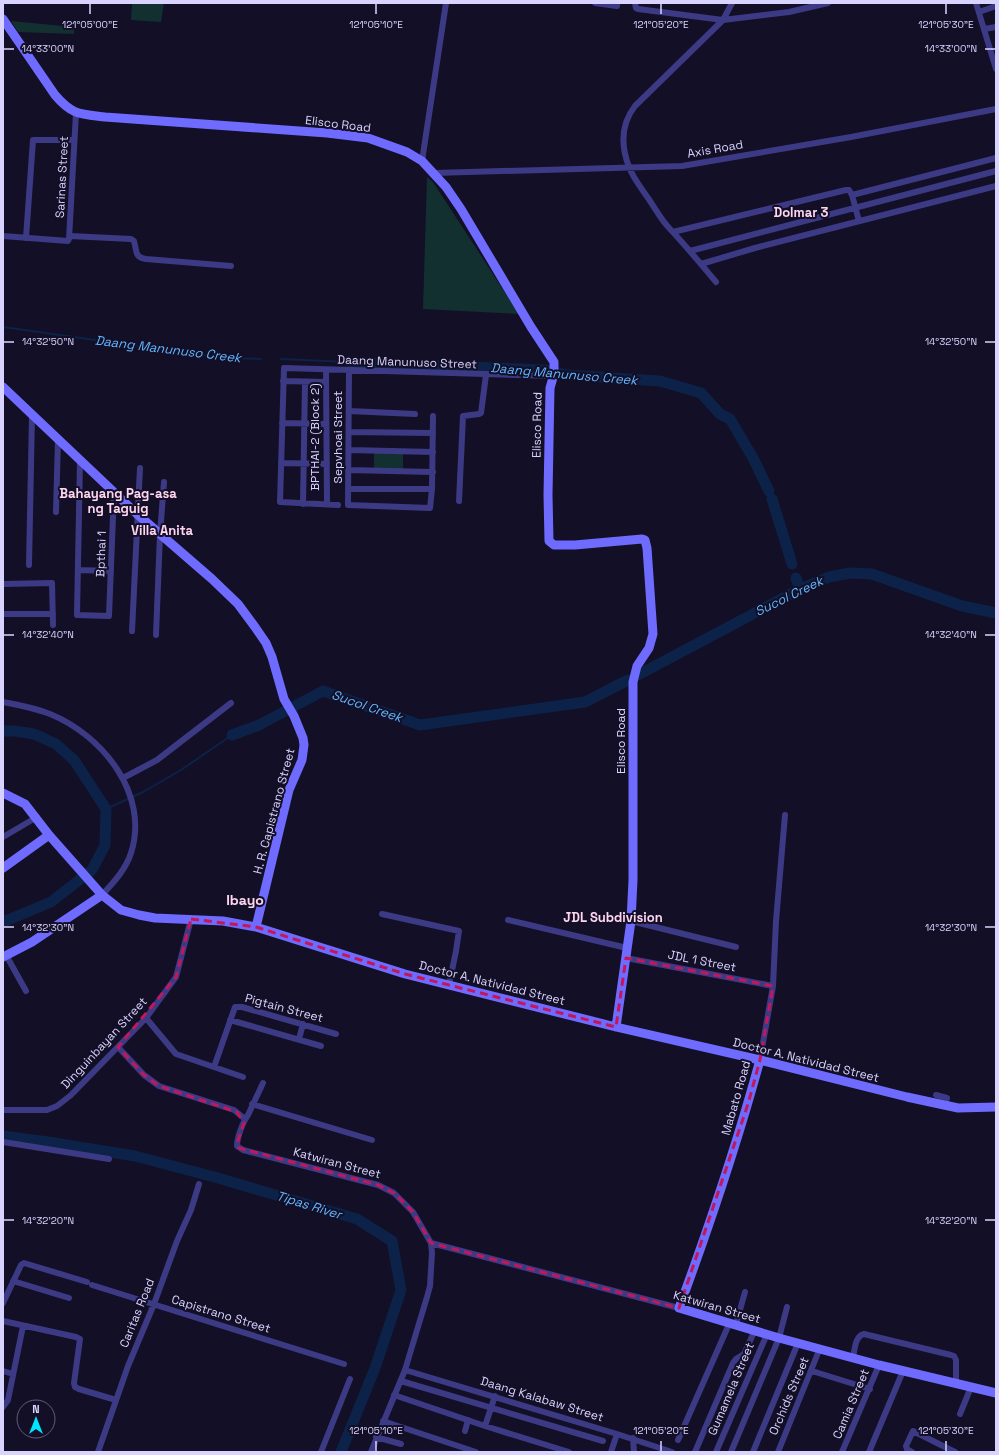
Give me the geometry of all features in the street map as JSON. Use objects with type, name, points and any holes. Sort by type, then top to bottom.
[{"type":"main road","name":"Elisco Road","points":[[3,19],[55,95],[64,106],[76,113],[105,117],[327,133],[368,138],[406,152],[422,161],[446,187],[461,209],[531,327],[554,362],[554,373],[550,388],[548,488],[549,541],[554,545],[576,545],[642,539],[645,540],[647,548],[653,634],[649,648],[636,666],[633,682],[633,880],[631,921],[616,1027]]},
{"type":"main road","name":"H. R. Capistrano Street","points":[[3,387],[137,514],[212,579],[238,604],[266,643],[272,657],[284,699],[303,738],[304,749],[302,760],[289,790],[256,927]]},
{"type":"main road","name":"Doctor A. Natividad Street","points":[[3,793],[25,804],[37,817],[49,835],[88,880],[102,895],[121,910],[155,918],[223,921],[256,927],[405,974],[616,1027],[760,1060],[901,1096],[958,1108],[996,1107]]},
{"type":"main road","points":[[3,868],[49,835]]},
{"type":"main road","points":[[4,956],[32,942],[102,895]]},
{"type":"main road","name":"Mabato Road","points":[[679,1308],[704,1242],[748,1104],[760,1060]]},
{"type":"main road","name":"Katwiran Street","points":[[679,1308],[779,1338],[879,1365],[996,1393]]},
{"type":"street","points":[[422,161],[446,3]]},
{"type":"street","points":[[595,3],[617,4]]},
{"type":"street","points":[[635,3],[636,8],[638,9],[723,20],[789,12],[828,3]]},
{"type":"street","points":[[716,282],[669,228],[646,196],[630,168],[626,157],[623,139],[626,122],[630,112],[723,20],[732,3]]},
{"type":"street","points":[[976,3],[996,66]]},
{"type":"street","points":[[979,12],[996,6]]},
{"type":"street","points":[[984,29],[996,27]]},
{"type":"street","name":"Axis Road","points":[[434,173],[682,166],[851,137],[996,109]]},
{"type":"street","name":"Sarinas Street","points":[[69,238],[76,113]]},
{"type":"street","points":[[26,238],[33,140],[74,140]]},
{"type":"street","points":[[852,195],[996,158]]},
{"type":"street","points":[[690,251],[996,171]]},
{"type":"street","points":[[701,264],[755,248],[996,186]]},
{"type":"street","points":[[673,232],[846,190],[849,190],[852,195],[859,221]]},
{"type":"street","points":[[3,236],[26,238],[131,239],[134,241],[137,255],[140,258],[231,266]]},
{"type":"street","name":"Daang Manunuso Street","points":[[283,381],[284,368],[486,375],[554,373]]},
{"type":"street","name":"BPTHAI-2 (Block 2)","points":[[326,370],[327,504]]},
{"type":"street","name":"Sepvhoai Street","points":[[349,370],[348,505],[428,509],[431,506],[432,489]]},
{"type":"street","points":[[459,501],[463,416],[481,413],[486,375]]},
{"type":"street","points":[[326,382],[283,381],[281,502],[338,505]]},
{"type":"street","points":[[303,504],[305,382]]},
{"type":"street","points":[[349,411],[415,414]]},
{"type":"street","points":[[29,564],[32,415]]},
{"type":"street","points":[[348,489],[432,489],[433,416]]},
{"type":"street","points":[[282,423],[326,424]]},
{"type":"street","points":[[349,432],[433,433]]},
{"type":"street","points":[[56,512],[58,439]]},
{"type":"street","points":[[349,450],[433,452]]},
{"type":"street","points":[[80,460],[78,570],[111,572]]},
{"type":"street","points":[[281,463],[327,464]]},
{"type":"street","points":[[132,631],[140,468]]},
{"type":"street","points":[[348,470],[433,472]]},
{"type":"street","points":[[156,635],[160,534],[164,482]]},
{"type":"street","name":"Bpthai 1","points":[[78,570],[77,615],[109,616],[114,492]]},
{"type":"street","points":[[3,584],[52,583],[53,625]]},
{"type":"street","points":[[3,614],[53,614]]},
{"type":"street","points":[[3,702],[36,709],[51,714],[85,734],[103,751],[123,778],[130,794],[136,823],[131,852],[121,874],[102,895]]},
{"type":"street","points":[[123,778],[157,760],[231,703]]},
{"type":"street","name":"Mabato Road","points":[[760,1060],[773,986],[776,921],[785,815]]},
{"type":"street","points":[[3,838],[37,817]]},
{"type":"street","points":[[382,914],[459,931],[449,985]]},
{"type":"street","name":"Dinguinbayan Street","points":[[3,1110],[47,1110],[57,1106],[71,1095],[146,1018],[176,977],[191,919]]},
{"type":"street","points":[[508,920],[628,948]]},
{"type":"street","points":[[631,921],[736,947]]},
{"type":"street","points":[[4,956],[26,991]]},
{"type":"street","name":"JDL 1 Street","points":[[626,958],[773,986]]},
{"type":"street","name":"Pigtain Street","points":[[214,1067],[235,1007],[336,1034]]},
{"type":"street","points":[[146,1018],[174,1052],[180,1056],[243,1076]]},
{"type":"street","points":[[230,1020],[321,1046]]},
{"type":"street","points":[[299,1039],[303,1024]]},
{"type":"street","points":[[118,1047],[144,1075],[159,1086],[234,1110],[244,1119],[248,1115],[263,1083]]},
{"type":"street","points":[[936,1095],[946,1098],[945,1105]]},
{"type":"street","points":[[252,1104],[372,1140]]},
{"type":"street","name":"Katwiran Street","points":[[244,1119],[237,1146],[243,1150],[378,1185],[394,1193],[413,1212],[431,1243],[432,1253],[430,1286],[405,1370],[371,1452]]},
{"type":"street","points":[[3,1142],[109,1159]]},
{"type":"street","name":"Caritas Road","points":[[98,1452],[132,1356],[154,1304],[176,1241],[191,1210],[199,1184]]},
{"type":"street","name":"Katwiran Street","points":[[431,1243],[679,1308]]},
{"type":"street","name":"Capistrano Street","points":[[3,1303],[21,1265],[24,1263],[344,1364]]},
{"type":"street","points":[[13,1281],[69,1298]]},
{"type":"street","points":[[678,1440],[733,1323],[745,1292]]},
{"type":"street","points":[[732,1452],[779,1338],[787,1307]]},
{"type":"street","points":[[3,1320],[80,1339],[74,1383],[75,1387],[116,1400]]},
{"type":"street","points":[[3,1407],[8,1400],[23,1326]]},
{"type":"street","points":[[695,1452],[733,1363],[744,1354],[755,1330]]},
{"type":"street","name":"Gumamela Street","points":[[716,1452],[767,1334]]},
{"type":"street","points":[[852,1357],[858,1337],[864,1334],[953,1356],[956,1360],[956,1383]]},
{"type":"street","points":[[753,1452],[798,1343]]},
{"type":"street","name":"Orchids Street","points":[[778,1452],[820,1348]]},
{"type":"street","name":"Camia Street","points":[[842,1452],[879,1365]]},
{"type":"street","name":"Daang Kalabaw Street","points":[[405,1370],[633,1438],[672,1452]]},
{"type":"street","points":[[3,1371],[13,1374]]},
{"type":"street","points":[[812,1371],[870,1389]]},
{"type":"street","points":[[869,1452],[903,1371]]},
{"type":"street","points":[[321,1452],[350,1379]]},
{"type":"street","points":[[401,1381],[603,1441]]},
{"type":"street","points":[[960,1414],[971,1387]]},
{"type":"street","points":[[394,1395],[485,1426],[569,1452]]},
{"type":"street","points":[[485,1426],[494,1396]]},
{"type":"street","points":[[465,1431],[468,1420]]},
{"type":"street","points":[[383,1421],[476,1452]]},
{"type":"street","points":[[912,1452],[906,1448],[913,1431],[955,1452]]},
{"type":"street","points":[[611,1452],[617,1434]]},
{"type":"street","points":[[376,1437],[401,1444]]},
{"type":"street","points":[[633,1438],[634,1452]]},
{"type":"highlighted area","points":[[191,919],[256,927],[405,974],[616,1027],[626,958],[773,986],[760,1060],[748,1104],[679,1308],[431,1243],[413,1212],[394,1193],[378,1185],[239,1148],[238,1141],[244,1123],[237,1112],[159,1086],[144,1075],[118,1047],[176,977]]},
{"type":"green space","points":[[132,3],[164,3],[161,22],[131,20]]},
{"type":"green space","points":[[11,21],[74,27],[74,34],[18,32]]},
{"type":"green space","points":[[427,177],[433,182],[519,314],[423,309]]},
{"type":"green space","points":[[374,453],[403,453],[403,470],[374,469]]},
{"type":"waterway","name":"Daang Manunuso Creek","points":[[3,327],[223,358],[261,359]]},
{"type":"waterway","name":"Daang Manunuso Creek","points":[[281,359],[349,362]]},
{"type":"waterway","name":"Daang Manunuso Creek","points":[[349,362],[546,370],[568,375],[660,381],[701,393],[720,414],[730,419],[753,458],[769,491]]},
{"type":"waterway","name":"Daang Manunuso Creek","points":[[772,499],[792,564]]},
{"type":"waterway","name":"Sucol Creek","points":[[638,675],[800,589],[829,577],[850,573],[872,574],[962,606],[996,613]]},
{"type":"waterway","name":"Daang Manunuso Creek","points":[[796,578],[800,589]]},
{"type":"waterway","name":"Sucol Creek","points":[[232,735],[259,725],[323,691],[420,725],[585,702],[628,680]]},
{"type":"waterway","points":[[3,731],[34,734],[56,744],[74,760],[106,809],[105,845],[92,870],[51,902],[3,922]]},
{"type":"waterway","name":"Sucol Creek","points":[[106,809],[143,792],[181,770],[232,735]]},
{"type":"waterway","name":"Tipas River","points":[[3,1136],[135,1156],[218,1178],[357,1219],[392,1241],[401,1290],[375,1368],[341,1452]]},
{"type":"district","name":"Dolmar 3","points":[[801,212]]},
{"type":"district","name":"Bahayang Pag-asa ng Taguig","points":[[118,500]]},
{"type":"district","name":"Villa Anita","points":[[162,530]]},
{"type":"district","name":"Ibayo","points":[[245,900]]},
{"type":"district","name":"JDL Subdivision","points":[[613,917]]}]
